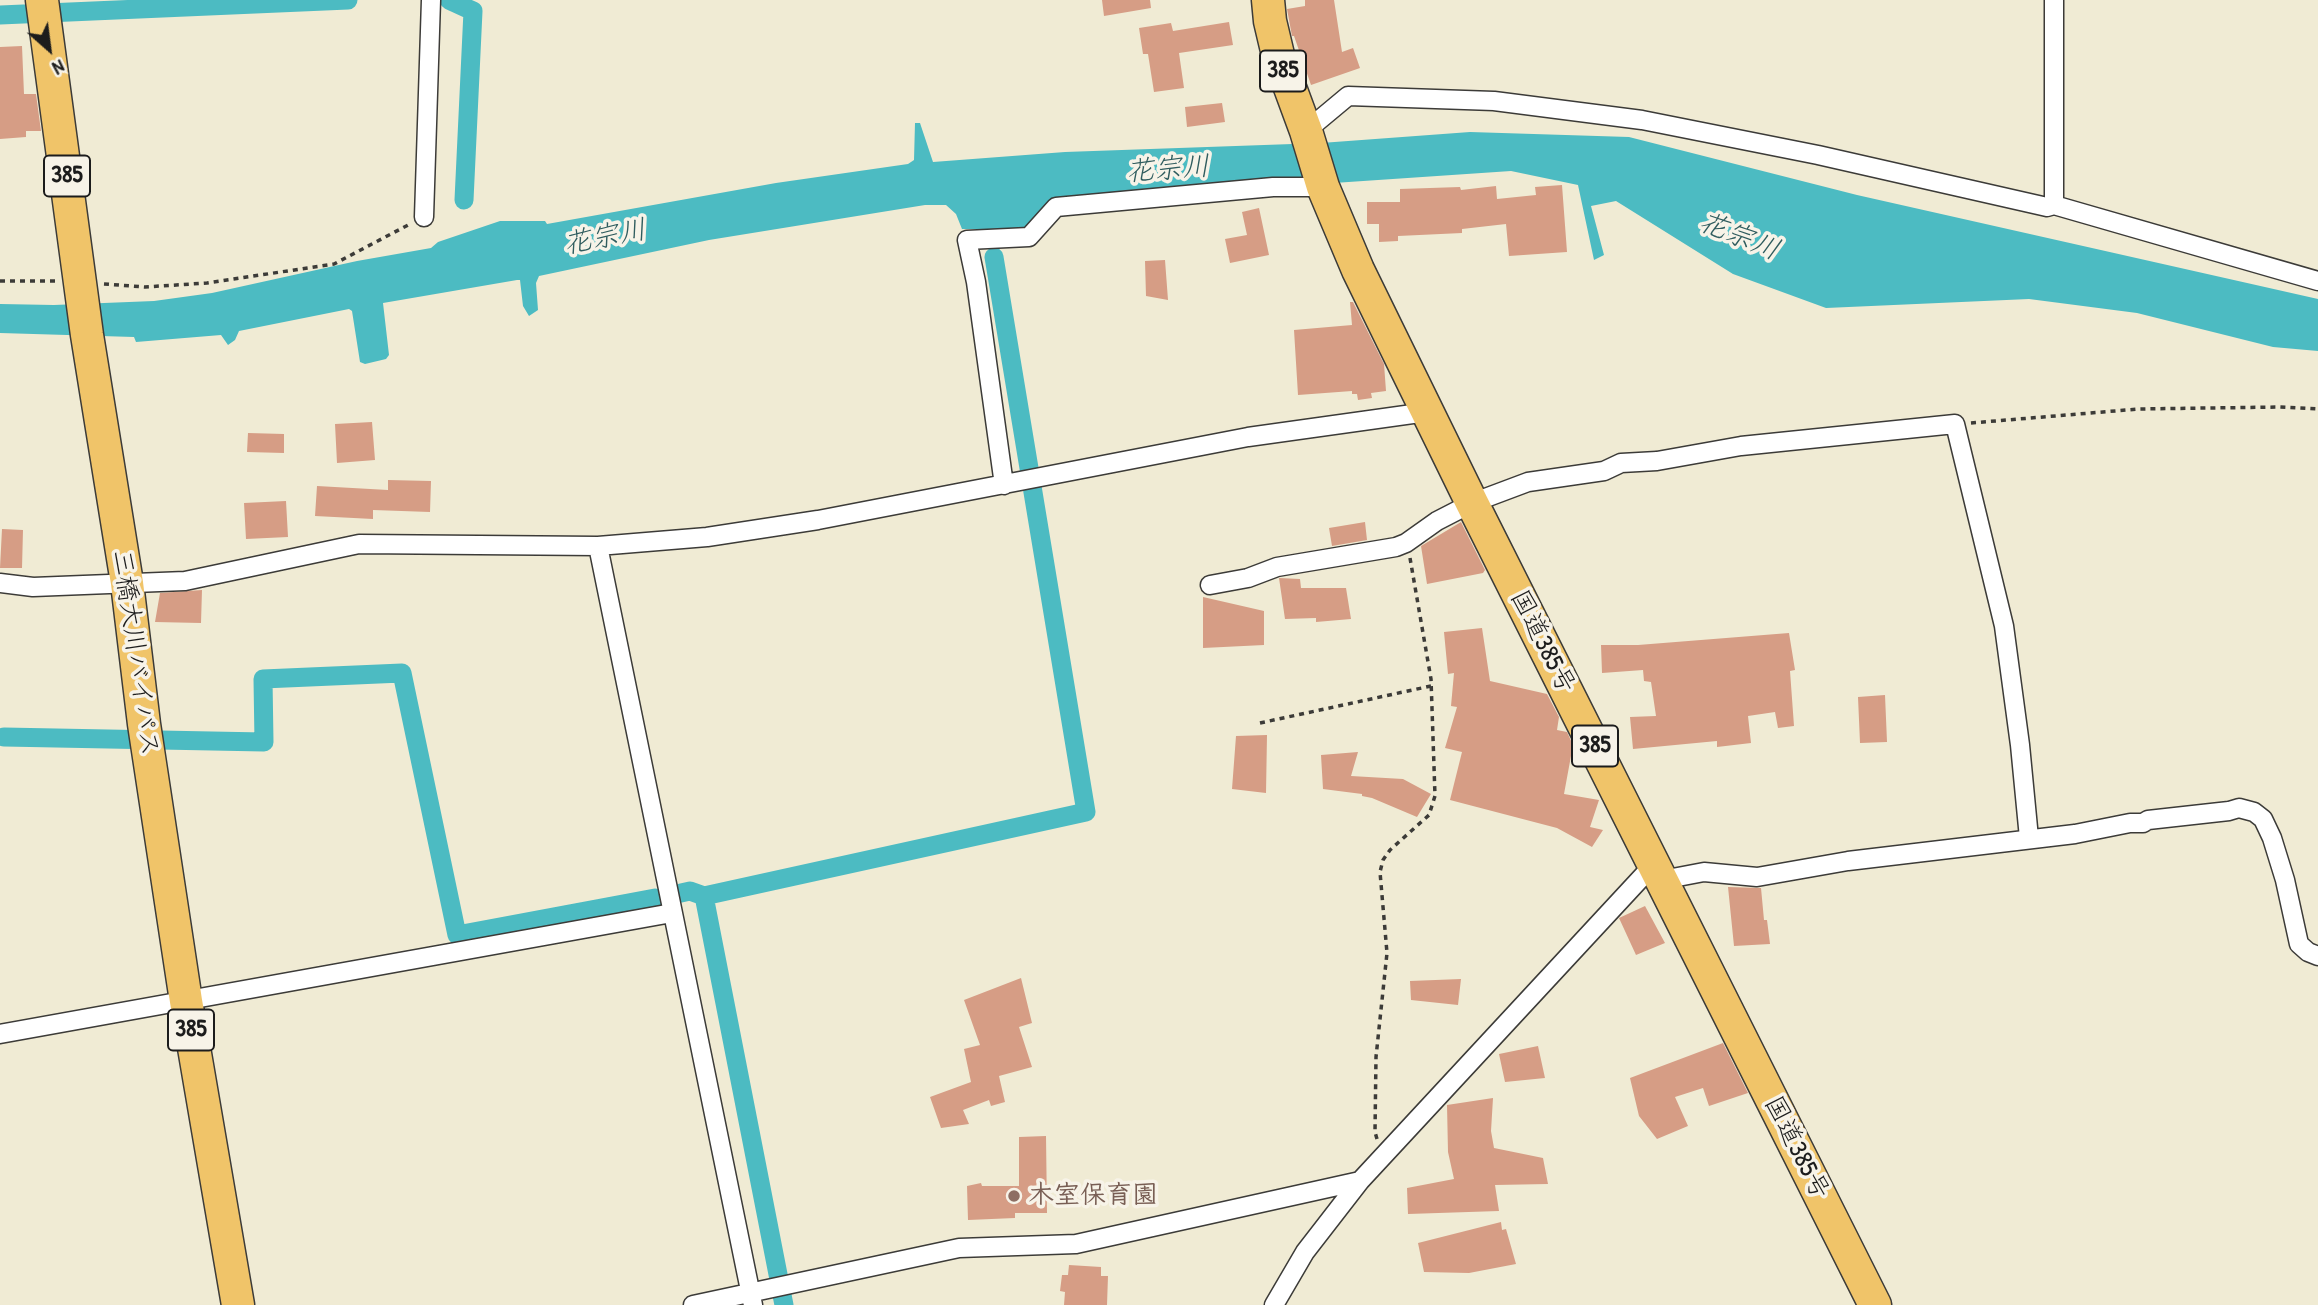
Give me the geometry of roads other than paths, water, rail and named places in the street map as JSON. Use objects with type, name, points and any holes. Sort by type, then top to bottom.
[{"type":"highway","name":"三橋大川バイパス","points":[[42,0],[83,288],[87,335],[127,583],[146,739],[186,1001],[238,1305]]},
{"type":"highway","name":"国道385号","points":[[1268,0],[1278,55],[1322,186],[1358,270],[1472,503],[1875,1305]]},
{"type":"street","points":[[425,217],[431,0]]},
{"type":"street","points":[[2054,0],[2054,205]]},
{"type":"street","points":[[1307,135],[1348,96],[1494,101],[1642,120],[1818,155],[2047,206],[2054,205],[2318,281]]},
{"type":"street","points":[[1009,484],[967,240],[1029,237],[1056,207],[1273,187],[1322,186]]},
{"type":"street","points":[[0,583],[33,587],[185,582],[359,544],[598,546],[707,537],[818,520],[1248,437],[1427,412]]},
{"type":"street","points":[[1210,584],[1248,578],[1277,566],[1396,547],[1472,503],[1528,482],[1604,471],[1621,463],[1657,461],[1768,443],[1955,424],[2004,626],[2029,838]]},
{"type":"street","points":[[598,546],[672,913],[758,1296]]},
{"type":"street","points":[[1274,1305],[1304,1252],[1360,1181],[1658,872],[1704,872],[1756,877],[1848,861],[2075,834],[2130,822],[2143,823],[2148,820],[2239,808],[2254,812],[2263,819],[2285,880],[2299,944],[2318,956]]},
{"type":"street","points":[[0,1034],[672,913]]},
{"type":"street","points":[[692,1305],[758,1296],[793,1284],[959,1248],[1076,1244],[1360,1181]]},
{"type":"water","name":"花宗川","points":[[915,123],[920,123],[933,162],[1065,152],[1321,143],[1470,132],[1629,137],[1857,195],[2318,299],[2318,351],[2273,347],[2137,313],[2029,299],[1826,308],[1733,274],[1616,201],[1591,206],[1604,255],[1594,260],[1578,185],[1511,171],[1053,202],[1030,229],[962,229],[956,214],[946,205],[925,205],[709,240],[539,276],[536,283],[538,310],[529,316],[523,306],[520,280],[383,303],[389,355],[386,359],[365,364],[360,362],[352,311],[349,309],[239,331],[235,340],[228,345],[221,335],[136,342],[134,337],[0,333],[0,304],[154,301],[212,293],[357,261],[431,248],[438,242],[500,221],[545,221],[547,224],[776,183],[908,164],[914,160]]},
{"type":"waterway","points":[[0,15],[348,0]]},
{"type":"waterway","points":[[449,0],[473,11],[464,200]]},
{"type":"waterway","points":[[784,1305],[704,896],[1086,812],[994,257]]},
{"type":"waterway","points":[[4,737],[264,742],[263,679],[402,673],[457,935],[655,898]]},
{"type":"waterway","points":[[681,893],[690,891],[704,896]]},
{"type":"place","name":"木室保育園","points":[[1014,1196]]}]
